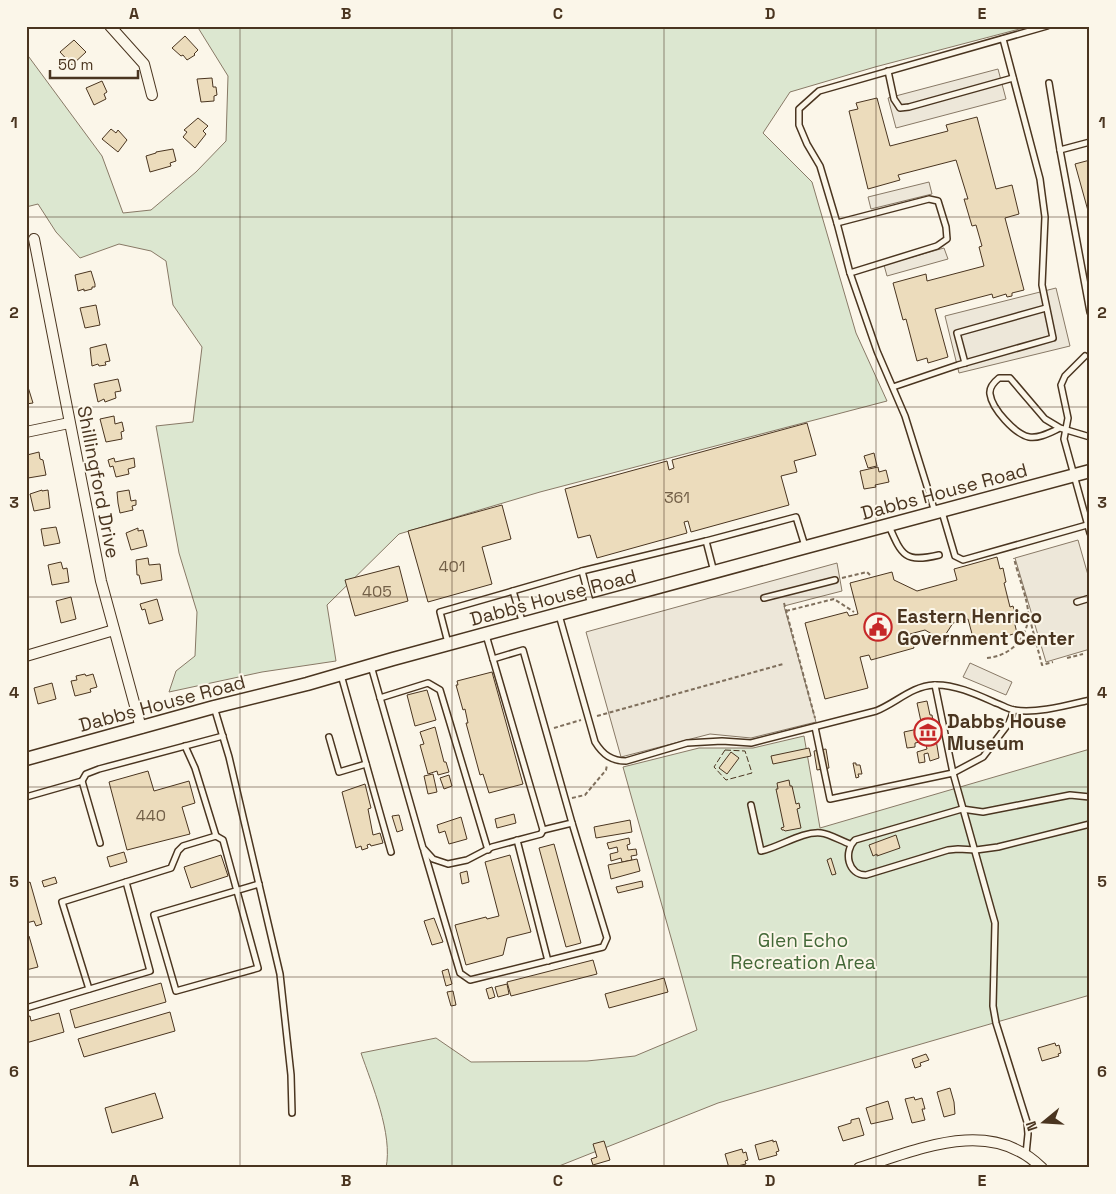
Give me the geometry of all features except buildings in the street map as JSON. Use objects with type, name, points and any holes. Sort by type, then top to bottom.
[{"type":"street","points":[[110,26],[144,64],[152,95]]},
{"type":"street","name":"Shillingford Drive","points":[[34,239],[101,581],[141,728]]},
{"type":"street","points":[[26,432],[69,423]]},
{"type":"street","name":"Dabbs House Road","points":[[26,759],[1090,471]]},
{"type":"street","points":[[26,656],[114,630]]},
{"type":"street","points":[[858,1168],[943,1142],[962,1140],[981,1140],[1013,1147],[1026,1154],[1042,1168]]},
{"type":"lane","points":[[1047,26],[819,91],[799,109],[799,125],[807,144],[820,166],[850,273],[877,351],[905,416],[955,556],[963,560],[1088,525]]},
{"type":"lane","points":[[893,387],[965,363],[1053,338],[1042,285],[1045,217],[1040,179],[1002,39]]},
{"type":"lane","points":[[888,71],[894,99],[900,108],[1013,78]]},
{"type":"lane","points":[[1048,83],[1090,312]]},
{"type":"lane","points":[[1060,150],[1090,142]]},
{"type":"lane","points":[[837,223],[929,200],[938,201],[946,227],[947,239],[937,246],[850,273]]},
{"type":"lane","points":[[965,363],[957,333],[1046,308]]},
{"type":"lane","points":[[1085,356],[1065,376],[1061,385],[1068,418],[1063,429],[1064,439],[1090,533]]},
{"type":"lane","points":[[1063,429],[1035,437],[1029,437],[1021,433],[1000,414],[993,404],[990,394],[992,385],[999,378],[1004,377],[1013,380],[1045,419],[1063,429],[1090,437]]},
{"type":"lane","points":[[448,644],[440,612],[582,571],[796,517],[805,547]]},
{"type":"lane","points":[[889,525],[897,544],[909,556],[916,559],[939,555]]},
{"type":"lane","points":[[706,541],[714,572]]},
{"type":"lane","points":[[582,571],[591,606]]},
{"type":"lane","points":[[764,598],[835,580]]},
{"type":"lane","points":[[513,591],[523,624]]},
{"type":"lane","points":[[1077,602],[1090,598]]},
{"type":"lane","points":[[559,615],[595,742],[602,752],[617,761],[626,761],[687,743],[722,741],[751,743],[876,711],[889,706],[913,691],[935,685],[947,686],[978,695],[1014,710],[1045,710],[1090,700]]},
{"type":"lane","points":[[486,634],[543,830]]},
{"type":"lane","points":[[371,666],[460,973],[470,980],[603,947],[607,938],[565,800],[523,650],[493,659]]},
{"type":"lane","points":[[341,675],[391,852]]},
{"type":"lane","points":[[380,698],[428,683],[440,690],[488,850]]},
{"type":"lane","points":[[935,685],[962,809],[976,850],[995,922],[993,1006],[996,1022],[1027,1122],[1026,1154]]},
{"type":"lane","points":[[214,707],[223,736],[280,974],[291,1075],[292,1113]]},
{"type":"lane","points":[[815,727],[830,799],[953,773],[983,757],[1009,723],[1014,710]]},
{"type":"lane","points":[[26,797],[82,781],[86,774],[99,769],[223,736]]},
{"type":"lane","points":[[329,737],[339,772],[366,764]]},
{"type":"lane","points":[[186,746],[195,768],[216,836],[223,840],[237,891],[258,968],[176,991],[154,915],[237,891],[258,884]]},
{"type":"lane","points":[[82,781],[100,843]]},
{"type":"lane","points":[[1090,797],[1070,796],[984,812],[962,809],[854,840],[850,844],[848,851],[849,861],[859,875],[866,874],[948,850],[976,850],[998,847],[1090,824]]},
{"type":"lane","points":[[751,805],[761,851],[775,848],[793,839],[822,833],[850,844]]},
{"type":"lane","points":[[423,848],[433,860],[448,864],[467,860],[488,850],[541,834],[543,830],[572,823]]},
{"type":"lane","points":[[89,989],[62,902],[171,868],[178,851],[183,846],[216,836]]},
{"type":"lane","points":[[517,840],[548,961]]},
{"type":"lane","points":[[26,1008],[150,971],[126,882]]},
{"type":"path","points":[[1014,558],[1042,665],[1053,662]]},
{"type":"path","points":[[835,580],[867,572],[870,575]]},
{"type":"path","points":[[786,611],[834,599],[854,612]]},
{"type":"path","points":[[783,600],[816,718]]},
{"type":"path","points":[[987,658],[998,657],[1007,652],[1020,640],[1026,629],[1028,611]]},
{"type":"path","points":[[945,639],[955,647]]},
{"type":"path","points":[[1067,658],[1083,654]]},
{"type":"path","points":[[546,730],[783,664]]},
{"type":"path","points":[[565,800],[585,795],[606,770],[610,758]]},
{"type":"green space","points":[[197,26],[1031,26],[875,67],[790,92],[763,133],[812,182],[856,333],[887,401],[540,492],[399,534],[327,605],[336,661],[262,672],[169,692],[176,671],[195,656],[197,612],[179,553],[156,426],[193,422],[202,347],[173,305],[166,261],[151,251],[119,244],[80,258],[56,232],[38,204],[26,207],[26,53],[102,156],[123,213],[151,210],[196,172],[226,141],[228,76]]},
{"type":"green space","name":"Glen Echo Recreation Area","points":[[804,736],[820,828],[1090,749],[1090,995],[718,1103],[554,1168],[386,1168],[387,1140],[384,1125],[376,1094],[361,1053],[436,1038],[471,1062],[587,1061],[635,1056],[697,1030],[623,767],[699,748],[753,748]]},
{"type":"shaded area","points":[[998,69],[1006,99],[896,128],[888,98]]},
{"type":"shaded area","points":[[929,182],[932,194],[871,209],[868,197]]},
{"type":"shaded area","points":[[944,248],[948,259],[887,276],[884,265]]},
{"type":"shaded area","points":[[1056,288],[1070,346],[959,373],[945,316]]},
{"type":"shaded area","points":[[1078,540],[1090,582],[1090,649],[1046,662],[1015,558]]},
{"type":"shaded area","points":[[837,563],[842,591],[784,606],[816,722],[751,738],[710,734],[621,757],[586,632]]},
{"type":"shaded area","points":[[970,663],[1012,682],[1006,695],[963,677]]},
{"type":"fence","points":[[725,750],[745,751],[752,773],[726,780],[714,767],[725,750]]},
{"type":"place","name":"Eastern Henrico Government Center","points":[[878,627]]},
{"type":"place","name":"Dabbs House Museum","points":[[928,732]]}]
